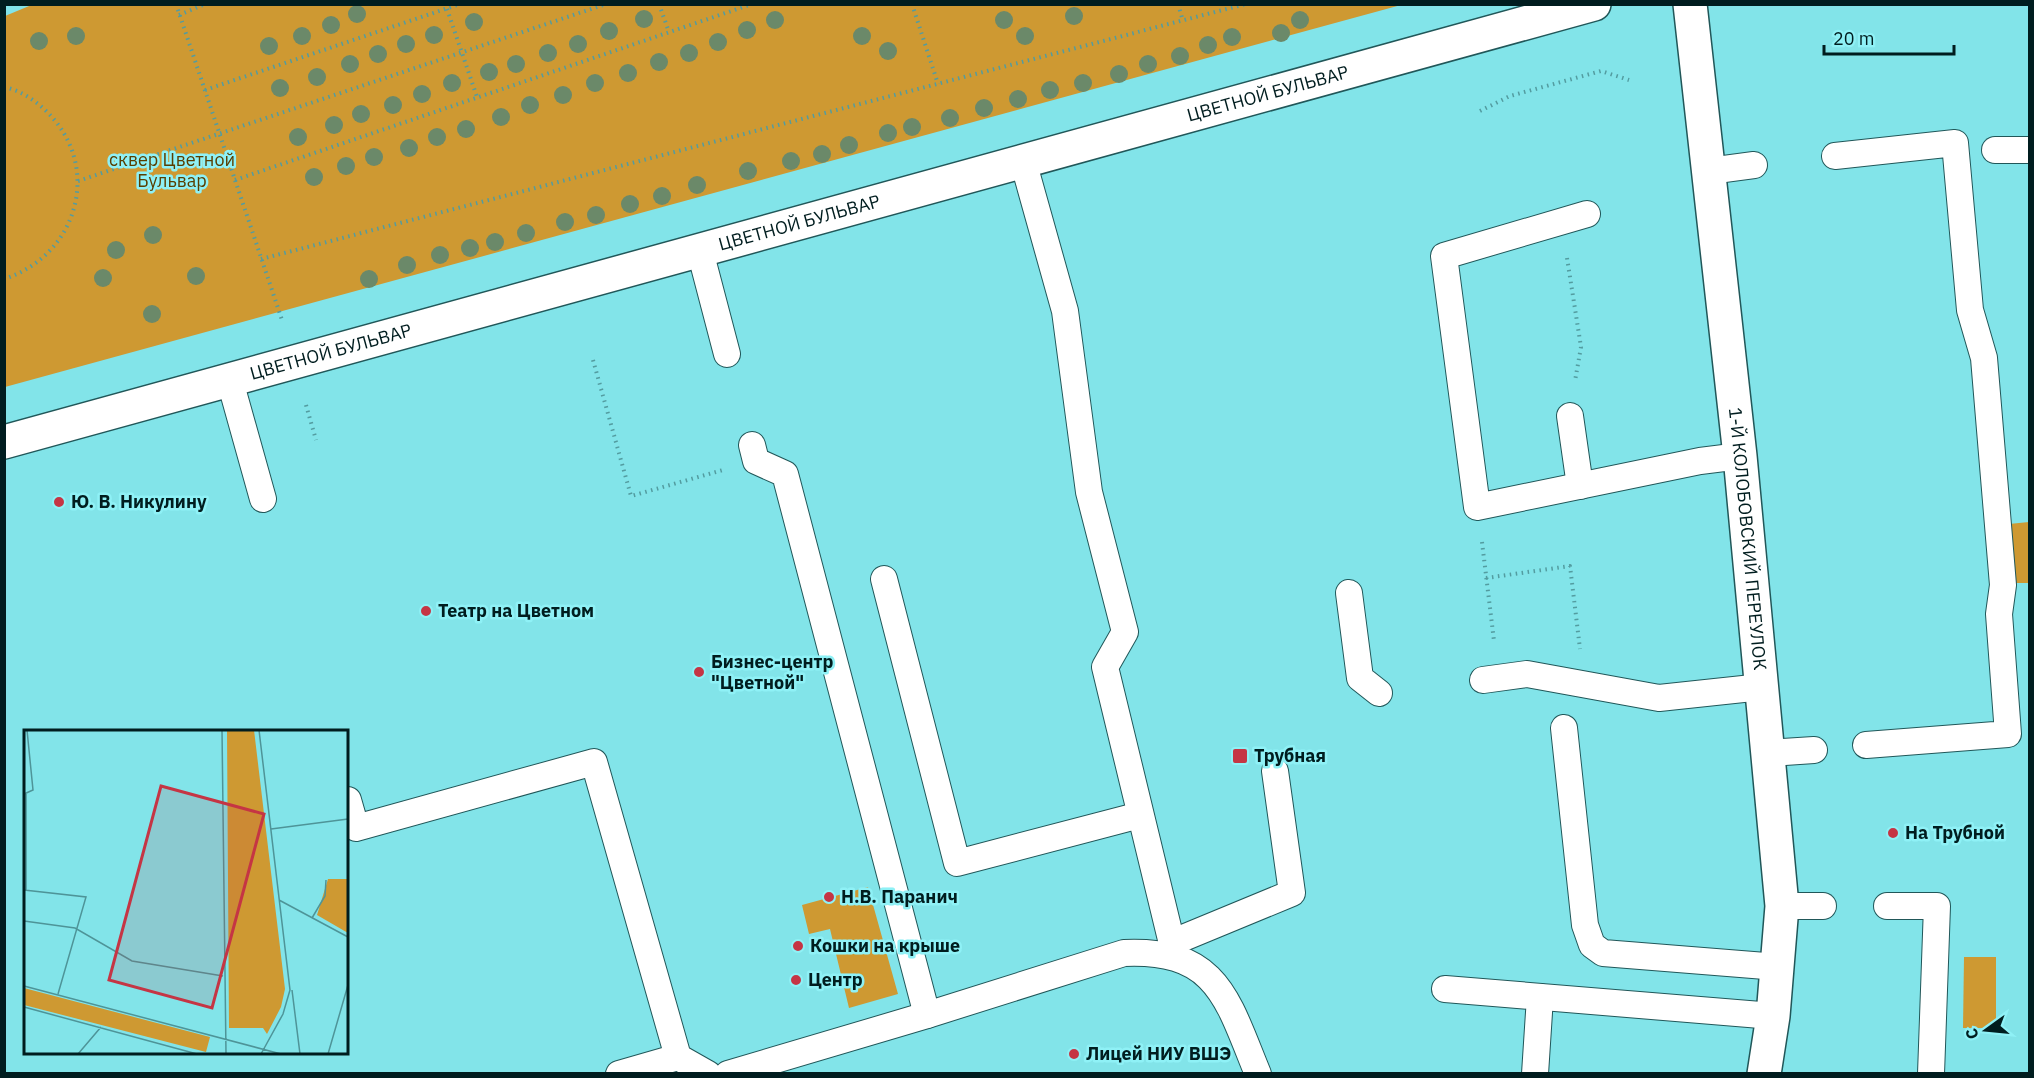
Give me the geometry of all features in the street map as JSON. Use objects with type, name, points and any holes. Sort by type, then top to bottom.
[{"type":"main road","name":"ЦВЕТНОЙ БУЛЬВАР","points":[[4,442],[1594,4]]},
{"type":"main road","name":"1-Й КОЛОБОВСКИЙ ПЕРЕУЛОК","points":[[1690,4],[1740,456],[1782,906],[1773,1016],[1764,1074]]},
{"type":"lane","points":[[1835,156],[1955,143],[1970,310],[1984,358],[2003,585],[1999,614],[2019,733],[1866,745]]},
{"type":"lane","points":[[1995,150],[2030,150]]},
{"type":"lane","points":[[1023,162],[1065,311],[1089,492],[1125,632],[1105,667],[1173,950],[1201,969],[1222,991],[1258,1074]]},
{"type":"lane","points":[[1708,171],[1754,165]]},
{"type":"lane","points":[[1587,214],[1444,256],[1477,507],[1700,461],[1740,456]]},
{"type":"lane","points":[[700,251],[727,354]]},
{"type":"lane","points":[[230,381],[263,499]]},
{"type":"lane","points":[[1570,416],[1580,486]]},
{"type":"lane","points":[[754,453],[785,474],[927,1016]]},
{"type":"lane","points":[[884,579],[957,863],[1140,815]]},
{"type":"lane","points":[[1349,592],[1360,678],[1379,693]]},
{"type":"lane","points":[[1491,679],[1527,674],[1659,698],[1762,687]]},
{"type":"lane","points":[[1564,728],[1585,925],[1592,945],[1604,953],[1778,968]]},
{"type":"lane","points":[[1768,753],[1814,750]]},
{"type":"lane","points":[[348,800],[356,828],[594,762],[678,1057],[708,1074]]},
{"type":"lane","points":[[728,1074],[927,1016],[1124,953],[1173,950],[1292,893],[1275,771]]},
{"type":"lane","points":[[1782,906],[1823,906]]},
{"type":"lane","points":[[1887,906],[1936,906],[1931,1074]]},
{"type":"lane","points":[[1446,989],[1773,1016]]},
{"type":"lane","points":[[1535,1074],[1540,997]]},
{"type":"lane","points":[[619,1074],[678,1057]]},
{"type":"path","points":[[176,4],[282,320]]},
{"type":"path","points":[[180,15],[205,4]]},
{"type":"path","points":[[205,90],[460,4]]},
{"type":"path","points":[[78,181],[606,4]]},
{"type":"path","points":[[660,4],[669,32]]},
{"type":"path","points":[[235,180],[752,4]]},
{"type":"path","points":[[912,4],[938,84]]},
{"type":"path","points":[[1178,4],[1183,21]]},
{"type":"path","points":[[261,259],[1246,4]]},
{"type":"path","points":[[447,9],[477,98]]},
{"type":"path","points":[[1480,111],[1510,96],[1601,71],[1629,80]]},
{"type":"path","points":[[4,87],[35,100],[54,118],[68,140],[76,164],[78,181],[72,216],[61,239],[43,259],[21,273],[4,279]]},
{"type":"path","points":[[1562,221],[1581,347],[1570,416]]},
{"type":"path","points":[[593,360],[632,496],[754,453]]},
{"type":"path","points":[[306,405],[316,440]]},
{"type":"path","points":[[1482,545],[1491,679]]},
{"type":"path","points":[[1486,578],[1570,567],[1585,684]]},
{"type":"green space","name":"сквер Цветной Бульвар","points":[[34,4],[1401,5],[5,387],[5,16]]},
{"type":"green space","points":[[2029,522],[2029,583],[2016,583],[2009,524]]},
{"type":"green space","points":[[868,887],[898,994],[849,1008],[830,929],[809,934],[802,905]]},
{"type":"green space","points":[[1964,957],[1996,957],[1996,1028],[1963,1028]]},
{"type":"place","name":"Ю. В. Никулину","points":[[59,502]]},
{"type":"place","name":"Театр на Цветном","points":[[426,611]]},
{"type":"place","name":"Бизнес-центр \"Цветной\"","points":[[699,672]]},
{"type":"place","name":"Трубная","points":[[1240,756]]},
{"type":"place","name":"На Трубной","points":[[1893,833]]},
{"type":"place","name":"Н.В. Паранич","points":[[829,897]]},
{"type":"place","name":"Кошки на крыше","points":[[798,946]]},
{"type":"place","name":"Центр","points":[[796,980]]},
{"type":"place","name":"Лицей НИУ ВШЭ","points":[[1074,1054]]}]
